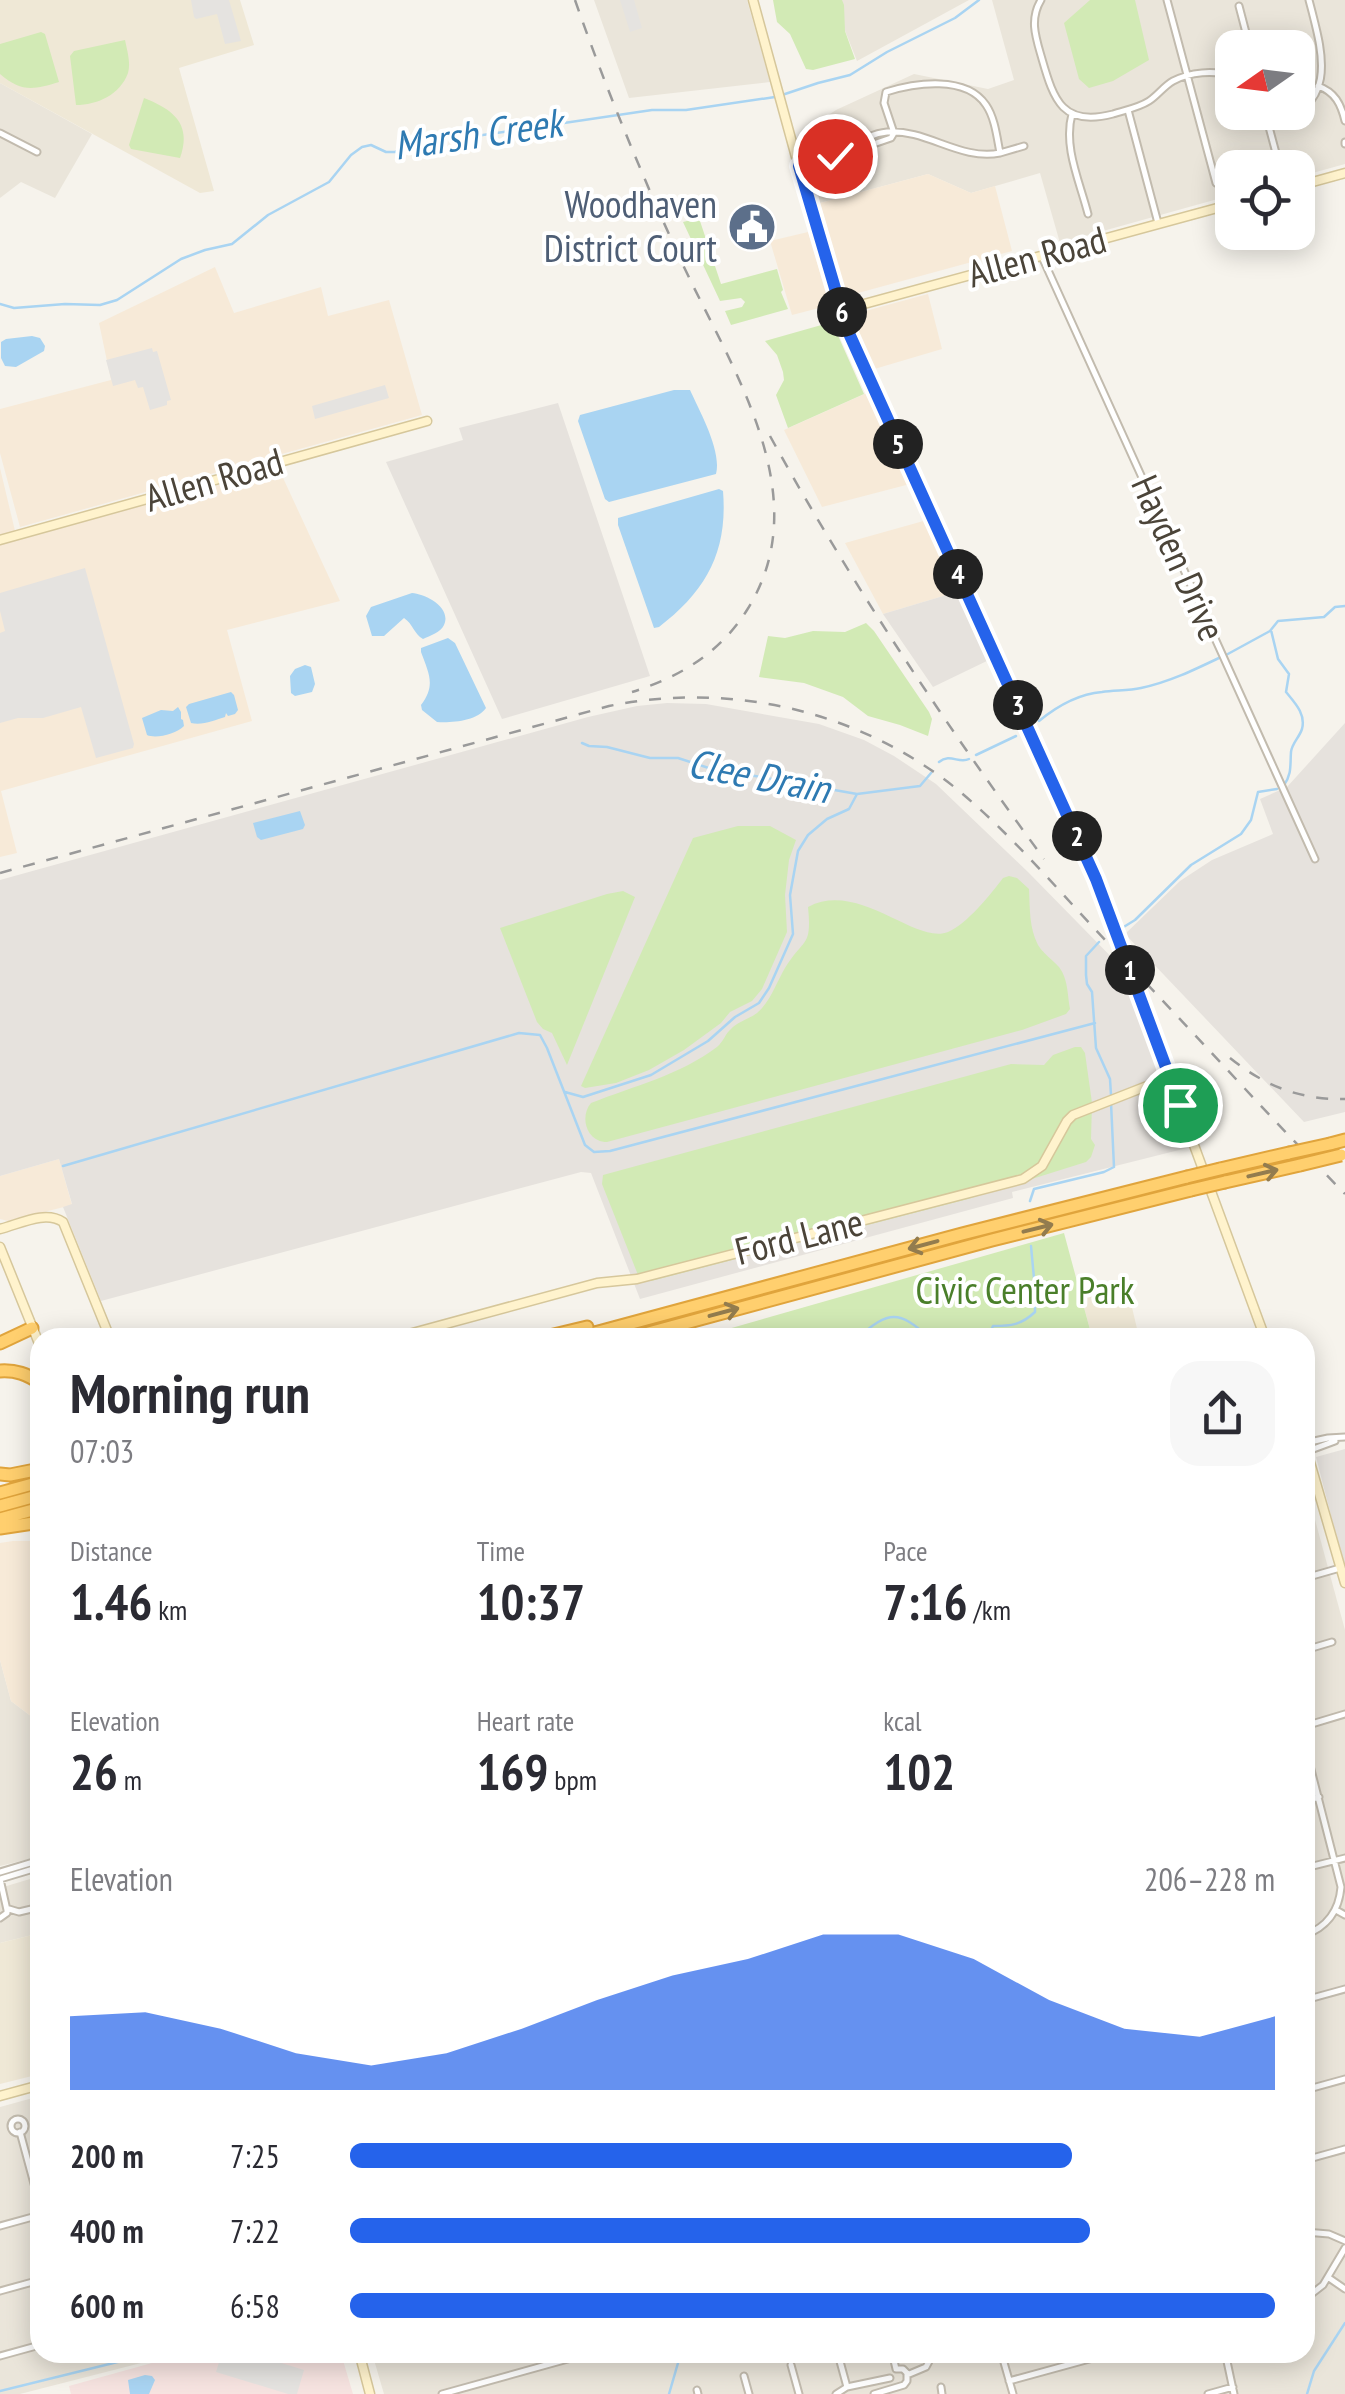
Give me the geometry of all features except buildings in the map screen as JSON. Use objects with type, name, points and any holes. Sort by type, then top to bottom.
[{"type":"highway","points":[[1223,1176],[1289,1153],[1345,1140]]},
{"type":"highway","points":[[611,1328],[962,1234],[1223,1176],[1343,1155]]},
{"type":"highway","points":[[667,1328],[1189,1184]]},
{"type":"highway","points":[[582,1328],[632,1316],[660,1314]]},
{"type":"highway","points":[[0,1344],[30,1329]]},
{"type":"highway","points":[[0,1371],[30,1376]]},
{"type":"highway","points":[[0,1474],[30,1471]]},
{"type":"highway","points":[[0,1493],[30,1485]]},
{"type":"highway","points":[[0,1506],[30,1498]]},
{"type":"highway","points":[[0,1519],[30,1511]]},
{"type":"highway","points":[[0,1528],[30,1524]]},
{"type":"main road","points":[[753,0],[847,329],[1096,879],[1262,1328]]},
{"type":"main road","points":[[1315,181],[1345,173]]},
{"type":"main road","name":"Allen Road","points":[[842,310],[1215,209]]},
{"type":"main road","name":"Allen Road","points":[[0,540],[428,421]]},
{"type":"main road","name":"Ford Lane","points":[[430,1328],[597,1282],[637,1279],[1024,1179],[1042,1166],[1066,1120],[1170,1077]]},
{"type":"main road","points":[[0,1229],[46,1216],[58,1218],[106,1328]]},
{"type":"main road","points":[[0,1247],[32,1328]]},
{"type":"main road","points":[[1315,1480],[1345,1584]]},
{"type":"main road","points":[[0,2096],[30,2088]]},
{"type":"main road","points":[[361,2363],[370,2394]]},
{"type":"street","points":[[1042,0],[1034,29],[1049,86],[1060,105],[1072,114],[1094,118],[1128,110],[1148,102],[1171,82],[1215,72]]},
{"type":"street","points":[[1167,0],[1215,178]]},
{"type":"street","points":[[1309,0],[1322,52],[1315,91]]},
{"type":"street","points":[[1239,6],[1245,30]]},
{"type":"street","points":[[800,170],[834,165],[856,150],[891,138],[894,133],[884,102],[886,92],[919,84],[969,90],[979,98],[990,114],[1000,153]]},
{"type":"street","points":[[1318,86],[1337,99],[1345,121]]},
{"type":"street","points":[[1128,110],[1159,224]]},
{"type":"street","points":[[1072,114],[1069,143],[1088,214]]},
{"type":"street","points":[[0,133],[37,152]]},
{"type":"street","points":[[894,133],[916,133],[959,151],[990,154],[1024,146]]},
{"type":"street","name":"Hayden Drive","points":[[1042,256],[1314,858]]},
{"type":"street","points":[[1315,1446],[1341,1438]]},
{"type":"street","points":[[1315,1575],[1340,1568]]},
{"type":"street","points":[[1315,1647],[1332,1642]]},
{"type":"street","points":[[1315,1723],[1345,1714]]},
{"type":"street","points":[[1315,1782],[1342,1888],[1336,1910],[1315,1930]]},
{"type":"street","points":[[1315,1798],[1319,1797]]},
{"type":"street","points":[[1315,1865],[1345,1858]]},
{"type":"street","points":[[0,1875],[30,1864]]},
{"type":"street","points":[[0,1875],[30,1870]]},
{"type":"street","points":[[0,1875],[7,1907],[0,1918]]},
{"type":"street","points":[[7,1907],[18,1912],[30,1909]]},
{"type":"street","points":[[1336,1910],[1345,1916]]},
{"type":"street","points":[[1315,1997],[1345,1989]]},
{"type":"street","points":[[1315,2087],[1345,2079]]},
{"type":"street","points":[[20,2132],[30,2169]]},
{"type":"street","points":[[1315,2157],[1345,2149]]},
{"type":"street","points":[[0,2226],[30,2218]]},
{"type":"street","points":[[1315,2233],[1329,2234],[1345,2245],[1329,2278],[1315,2292]]},
{"type":"street","points":[[1329,2278],[1345,2289]]},
{"type":"street","points":[[0,2291],[30,2283]]},
{"type":"street","points":[[0,2356],[30,2348]]},
{"type":"street","points":[[442,2394],[553,2363]]},
{"type":"street","points":[[840,2363],[847,2388]]},
{"type":"street","points":[[836,2394],[890,2378],[896,2369],[895,2363]]},
{"type":"street","points":[[908,2375],[928,2363]]},
{"type":"street","points":[[1004,2363],[1013,2394]]},
{"type":"street","points":[[1009,2381],[1074,2363]]},
{"type":"street","points":[[1208,2394],[1233,2391],[1227,2363]]},
{"type":"street","points":[[791,2365],[800,2394]]},
{"type":"street","points":[[874,2394],[907,2381],[903,2369],[896,2369]]},
{"type":"street","points":[[744,2376],[749,2394]]},
{"type":"street","points":[[890,2378],[906,2394]]},
{"type":"shaded area","points":[[0,0],[240,0],[254,45],[179,68],[214,191],[200,193],[0,83]]},
{"type":"shaded area","points":[[191,0],[229,0],[241,41],[225,44],[217,14],[196,19]]},
{"type":"shaded area","points":[[594,0],[747,0],[770,82],[629,98]]},
{"type":"shaded area","points":[[620,0],[634,0],[642,28],[630,32]]},
{"type":"shaded area","points":[[833,0],[969,0],[857,61]]},
{"type":"shaded area","points":[[992,0],[1345,0],[1345,164],[1315,172],[1315,150],[1215,150],[1215,200],[1060,243],[1040,173],[971,193],[928,174],[820,203],[801,133],[836,110],[914,74],[988,89],[1014,80]]},
{"type":"shaded area","points":[[0,83],[92,134],[55,198],[21,182],[0,198]]},
{"type":"shaded area","points":[[928,174],[971,193],[995,186],[1012,251],[847,296],[820,203]]},
{"type":"shaded area","points":[[808,232],[827,297],[823,307],[792,315],[770,241]]},
{"type":"shaded area","points":[[215,267],[234,313],[321,287],[328,316],[389,300],[422,415],[20,527],[0,453],[0,409],[111,380],[99,323]]},
{"type":"shaded area","points":[[928,294],[942,349],[871,370],[852,326],[858,313]]},
{"type":"shaded area","points":[[152,348],[157,351],[171,400],[150,410],[143,387],[138,388],[135,380],[113,386],[106,360]]},
{"type":"shaded area","points":[[385,385],[389,398],[315,419],[312,406]]},
{"type":"shaded area","points":[[869,392],[910,484],[822,507],[784,430]]},
{"type":"shaded area","points":[[558,403],[650,676],[502,719],[386,462],[463,440],[459,428]]},
{"type":"shaded area","points":[[278,467],[340,601],[227,630],[252,721],[1,791],[17,853],[0,857],[0,468],[16,535],[185,488],[188,494]]},
{"type":"shaded area","points":[[927,520],[960,591],[883,614],[845,543]]},
{"type":"shaded area","points":[[85,568],[134,744],[133,748],[96,758],[81,707],[43,718],[0,723],[0,633],[5,631],[0,593]]},
{"type":"shaded area","points":[[960,591],[991,659],[933,687],[883,614]]},
{"type":"shaded area","points":[[667,703],[706,704],[819,724],[864,740],[936,784],[1130,976],[1191,1147],[1012,1192],[1013,1198],[640,1299],[591,1173],[581,1172],[101,1301],[63,1207],[72,1204],[59,1159],[0,1176],[0,880],[588,717]]},
{"type":"shaded area","points":[[1345,723],[1345,1112],[1304,1122],[1125,934],[1180,881],[1212,860],[1273,834],[1260,799],[1287,787]]},
{"type":"shaded area","points":[[59,1159],[72,1205],[8,1221],[0,1219],[0,1176]]},
{"type":"shaded area","points":[[1125,1278],[1137,1328],[1090,1328],[1080,1292]]},
{"type":"shaded area","points":[[1345,1449],[1345,1570],[1316,1457]]},
{"type":"shaded area","points":[[1315,1520],[1345,1630],[1345,2394],[384,2394],[375,2363],[1315,2363]]},
{"type":"shaded area","points":[[30,1541],[30,1715],[11,1701],[0,1660],[0,1543]]},
{"type":"shaded area","points":[[0,1660],[11,1701],[30,1715],[30,1859],[0,1866]]},
{"type":"shaded area","points":[[30,1879],[30,1936],[0,1943],[0,1888]]},
{"type":"shaded area","points":[[30,1936],[30,2076],[0,2084],[0,1943]]},
{"type":"shaded area","points":[[30,2099],[30,2363],[141,2363],[20,2394],[0,2394],[0,2107]]},
{"type":"shaded area","points":[[152,2363],[344,2363],[353,2394],[71,2394],[69,2386]]},
{"type":"shaded area","points":[[219,2363],[281,2363],[304,2370],[297,2394],[216,2372]]},
{"type":"green space","points":[[773,0],[842,0],[845,31],[855,59],[806,69],[790,34],[777,22]]},
{"type":"green space","points":[[1090,0],[1135,0],[1149,60],[1113,81],[1089,88],[1079,79],[1064,23]]},
{"type":"green space","points":[[45,34],[59,82],[28,88],[0,74],[0,44]]},
{"type":"green space","points":[[125,40],[129,69],[124,81],[100,101],[76,105],[70,56],[74,51]]},
{"type":"green space","points":[[144,98],[178,120],[184,136],[180,158],[131,149]]},
{"type":"green space","points":[[699,218],[721,284],[777,269],[788,309],[731,325],[725,311],[742,307],[745,302],[741,298],[720,301],[683,222]]},
{"type":"green space","points":[[832,322],[864,394],[788,428],[776,395],[784,380],[783,372],[777,355],[765,341]]},
{"type":"green space","points":[[866,623],[929,712],[932,719],[928,736],[868,716],[843,697],[804,683],[759,677],[768,636],[845,632]]},
{"type":"green space","points":[[738,826],[770,826],[796,840],[785,895],[787,932],[762,989],[752,1001],[730,1012],[684,1050],[649,1070],[616,1083],[581,1086],[693,838]]},
{"type":"green space","points":[[1009,876],[1029,889],[1035,938],[1065,980],[1070,1009],[1066,1014],[1022,1030],[607,1142],[590,1133],[586,1115],[591,1103],[688,1065],[717,1047],[729,1031],[762,1008],[805,941],[808,907],[827,901],[847,901],[919,930],[948,932],[971,916]]},
{"type":"green space","points":[[623,891],[635,897],[567,1065],[552,1033],[537,1022],[500,928]]},
{"type":"green space","points":[[1081,1047],[1085,1053],[1092,1103],[1091,1139],[1095,1145],[1086,1162],[968,1199],[651,1281],[638,1275],[602,1184],[603,1175],[1011,1064],[1044,1065],[1053,1055]]},
{"type":"green space","name":"Civic Center Park","points":[[1064,1233],[1090,1328],[732,1328]]},
{"type":"water","points":[[40,338],[44,351],[16,367],[5,366],[1,342]]},
{"type":"water","points":[[674,390],[690,390],[713,443],[716,474],[609,502],[578,421],[580,415]]},
{"type":"water","points":[[723,491],[722,533],[710,568],[690,599],[654,628],[618,518]]},
{"type":"water","points":[[412,593],[441,607],[443,627],[423,639],[404,618],[384,636],[372,636],[366,616],[371,607]]},
{"type":"water","points":[[448,638],[455,643],[486,708],[470,718],[437,722],[422,710],[430,679],[421,648]]},
{"type":"water","points":[[305,665],[311,667],[315,684],[312,692],[295,696],[291,693],[290,676]]},
{"type":"water","points":[[231,692],[238,710],[235,714],[191,723],[186,707],[189,704]]},
{"type":"water","points":[[178,707],[184,726],[166,735],[147,735],[142,718]]},
{"type":"water","points":[[300,811],[303,829],[261,840],[257,837],[253,823]]},
{"type":"water","points":[[145,2375],[155,2380],[149,2394],[130,2394],[128,2380]]},
{"type":"waterway","name":"Marsh Creek","points":[[782,95],[850,75],[955,18],[979,0]]},
{"type":"waterway","name":"Marsh Creek","points":[[0,304],[14,308],[100,305],[117,300],[181,259],[232,244],[268,215],[329,182],[362,147],[371,145],[395,152],[433,138],[476,136],[652,110],[686,110],[775,97]]},
{"type":"waterway","points":[[1226,655],[1270,631],[1278,621],[1324,617],[1335,607],[1345,606]]},
{"type":"waterway","points":[[1271,630],[1278,659],[1289,674],[1286,692],[1302,718],[1284,785]]},
{"type":"waterway","name":"Clee Drain","points":[[1039,721],[1076,698],[1151,685],[1221,657]]},
{"type":"waterway","name":"Clee Drain","points":[[976,755],[1016,736]]},
{"type":"waterway","name":"Clee Drain","points":[[582,743],[650,758],[678,758],[724,773],[857,794],[920,786],[931,773]]},
{"type":"waterway","name":"Clee Drain","points":[[939,762],[947,758],[969,759]]},
{"type":"waterway","points":[[1122,928],[1191,865],[1241,834],[1251,820],[1258,792],[1277,789]]},
{"type":"waterway","points":[[565,1092],[583,1097],[651,1075],[708,1041],[735,1017],[759,1003],[793,934],[790,895],[798,851],[808,835],[827,819],[849,809],[857,794]]},
{"type":"waterway","points":[[1099,942],[1086,956],[1086,975],[1092,992],[1096,1048],[1110,1079],[1111,1095]]},
{"type":"waterway","points":[[63,1166],[519,1033],[540,1035],[585,1145],[594,1152],[610,1151],[1095,1023]]},
{"type":"waterway","points":[[1030,1201],[1034,1189],[1114,1167],[1111,1103]]},
{"type":"waterway","points":[[1031,1246],[1035,1289]]},
{"type":"waterway","points":[[992,1328],[1015,1324],[1035,1312],[1035,1293]]},
{"type":"waterway","points":[[870,1328],[894,1317],[918,1328]]},
{"type":"waterway","points":[[1307,2394],[1314,2371],[1345,2323]]},
{"type":"waterway","points":[[0,2391],[113,2363]]},
{"type":"waterway","points":[[669,2394],[678,2363]]},
{"type":"railway","points":[[575,0],[650,191],[758,428],[770,474],[774,520],[767,566],[736,625],[697,662],[632,692]]},
{"type":"railway","points":[[770,436],[900,652],[1044,859]]},
{"type":"railway","points":[[0,873],[609,706],[702,697],[793,709],[879,740],[920,763],[978,807],[1345,1194]]},
{"type":"railway","points":[[1230,1058],[1284,1089],[1313,1097],[1345,1099]]},
{"type":"place","name":"Woodhaven District Court","points":[[752,227]]},
{"type":"route","points":[[835,156],[799,166],[847,329],[1096,879],[1180,1105]]}]
